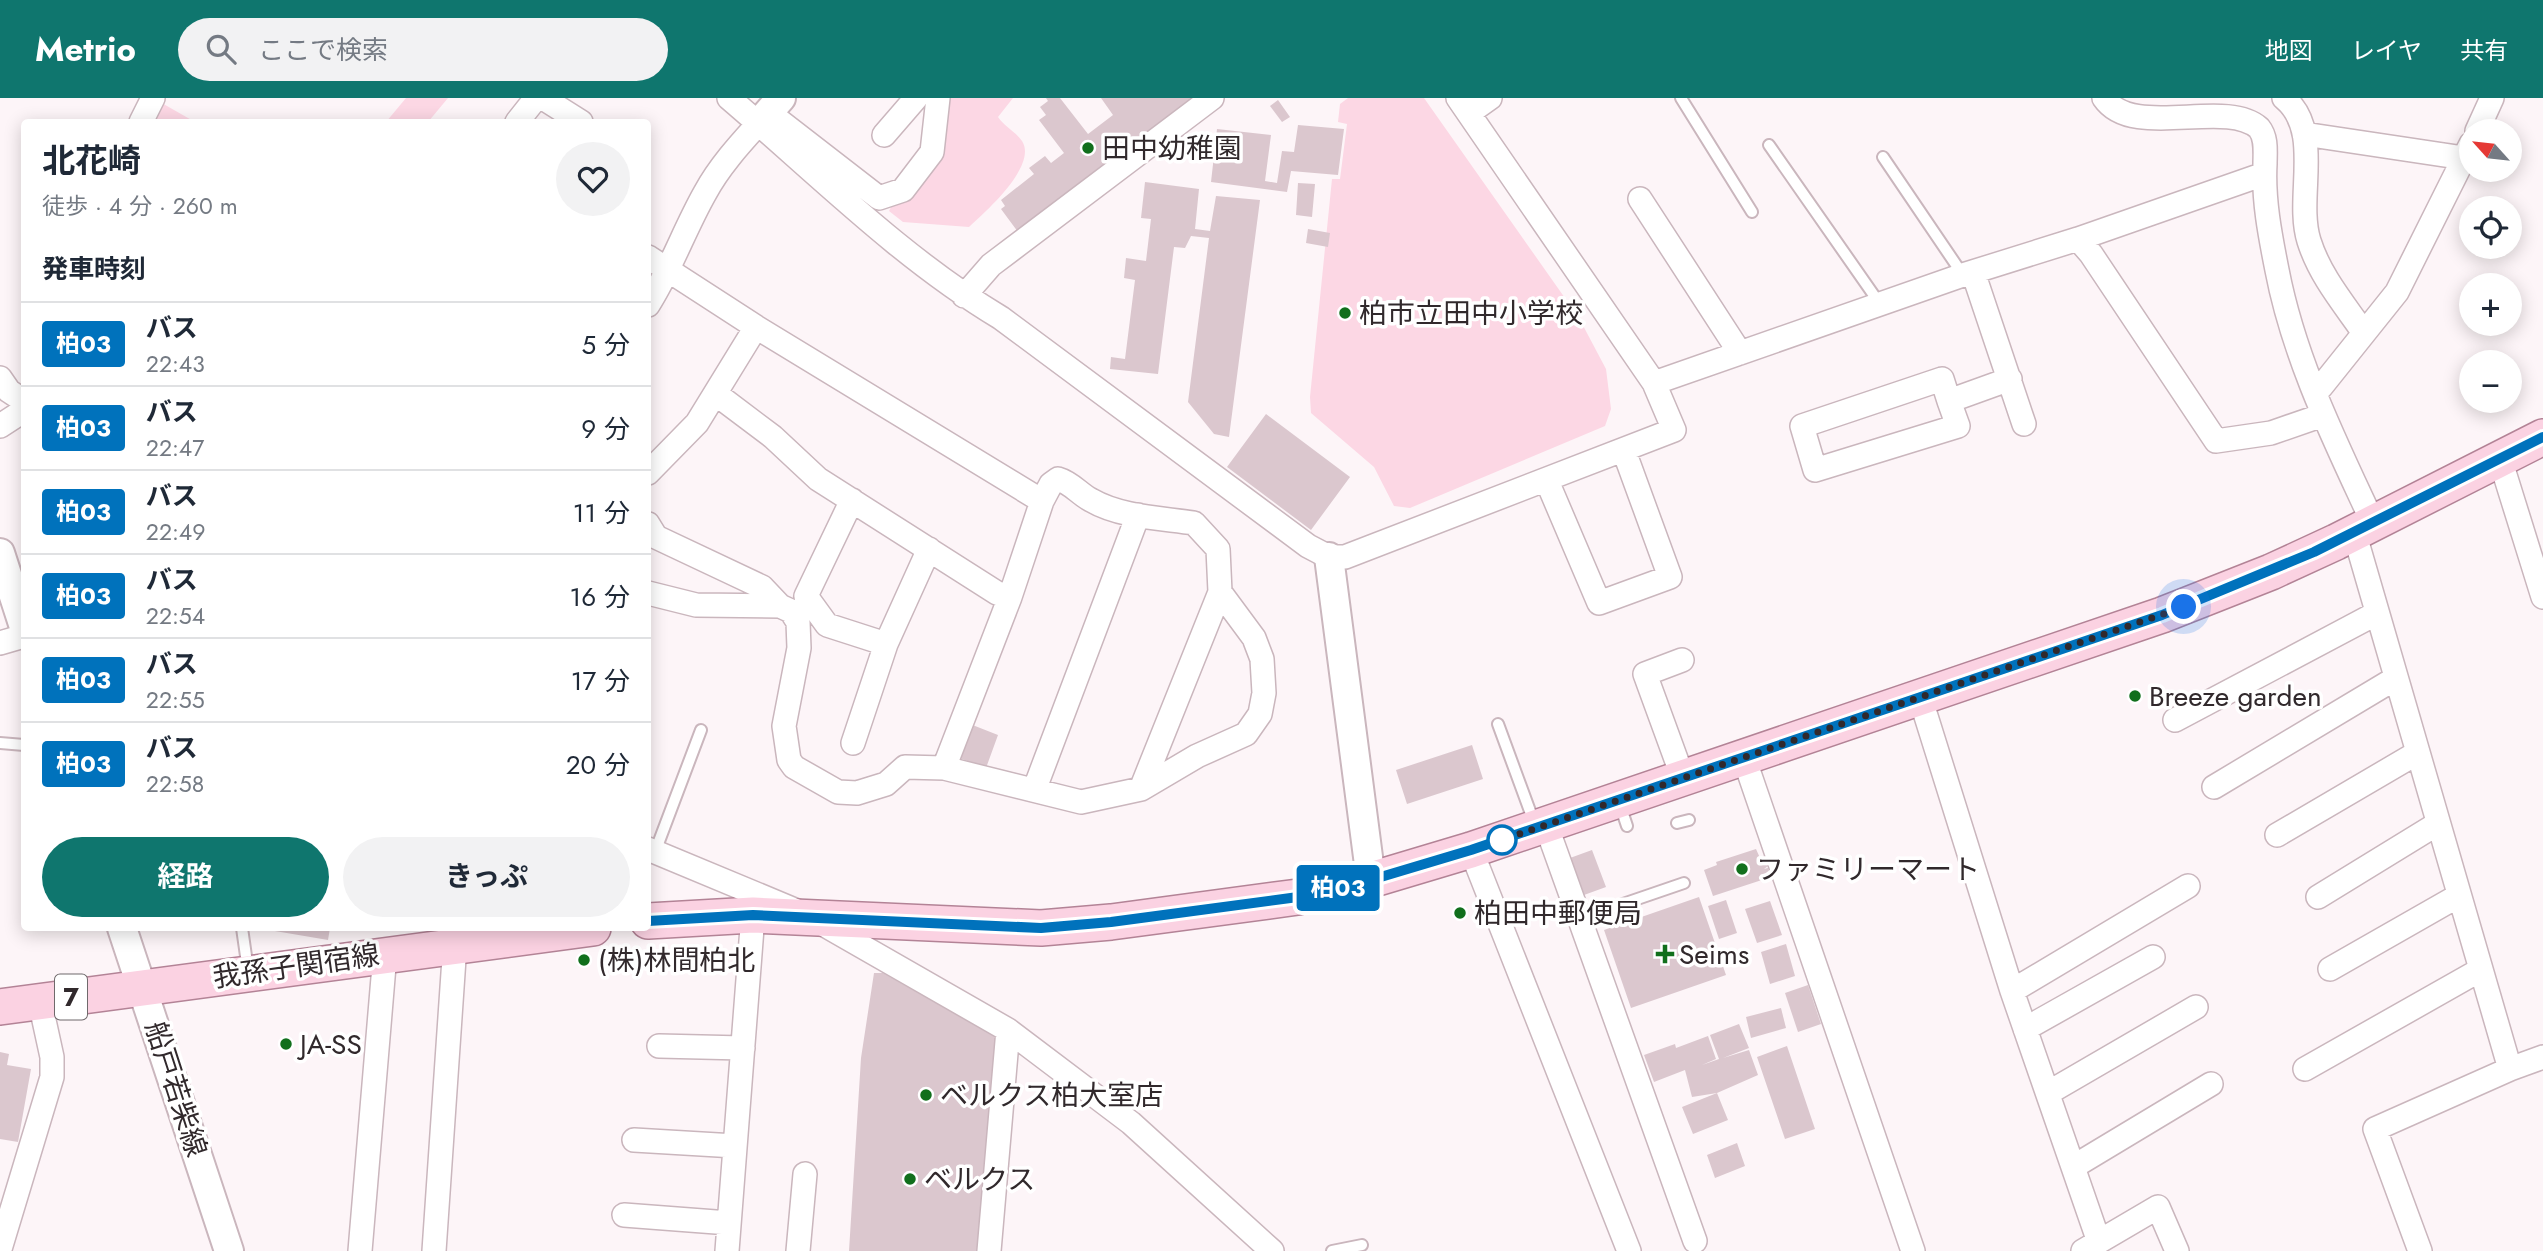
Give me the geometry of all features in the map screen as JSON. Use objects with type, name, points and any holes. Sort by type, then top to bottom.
[{"type":"main road","points":[[651,921],[753,915],[809,916],[1041,928],[1111,922],[1298,897],[1371,880],[1541,826],[1623,813],[1695,777],[1744,758],[2162,615],[2271,572],[2543,437]]},
{"type":"main road","name":"我孫子関宿線","points":[[0,1007],[567,931]]},
{"type":"street","points":[[142,119],[153,98]]},
{"type":"street","points":[[519,119],[536,98]]},
{"type":"street","points":[[543,98],[576,119]]},
{"type":"street","points":[[729,98],[769,111],[879,198],[903,190],[932,152],[938,98]]},
{"type":"street","points":[[964,296],[991,265],[1212,98]]},
{"type":"street","points":[[769,111],[871,222],[964,296],[1000,318],[1297,538],[1329,557],[1345,557],[1674,430],[1654,383],[1464,106],[1490,98]]},
{"type":"street","points":[[2104,98],[2110,107],[2126,114],[2230,113],[2258,128],[2265,143],[2264,174],[2277,271],[2314,390],[2364,528],[2378,613],[2510,1069]]},
{"type":"street","points":[[2284,98],[2295,108],[2304,134],[2308,239],[2323,274],[2364,333]]},
{"type":"street","points":[[2482,119],[2492,98]]},
{"type":"street","points":[[884,135],[908,101]]},
{"type":"street","points":[[651,300],[669,271],[715,175],[769,111]]},
{"type":"street","points":[[2304,134],[2459,150]]},
{"type":"street","points":[[2314,390],[2321,387],[2397,292],[2459,169]]},
{"type":"street","points":[[1654,383],[2264,174]]},
{"type":"street","points":[[1640,198],[1740,353]]},
{"type":"street","points":[[2078,239],[2091,254],[2216,441],[2271,432],[2323,415]]},
{"type":"street","points":[[651,259],[756,327],[1042,502]]},
{"type":"street","points":[[1968,274],[2010,379],[2024,424]]},
{"type":"street","points":[[651,470],[679,444],[716,394],[756,327]]},
{"type":"street","points":[[0,378],[9,391],[21,400]]},
{"type":"street","points":[[1942,379],[1949,401],[1958,426],[1815,470],[1802,426],[1942,379]]},
{"type":"street","points":[[1949,401],[2010,379]]},
{"type":"street","points":[[716,394],[773,437],[818,478],[997,593],[1010,597]]},
{"type":"street","points":[[0,426],[21,410]]},
{"type":"street","points":[[1547,481],[1599,603],[1670,577],[1624,451]]},
{"type":"street","points":[[2500,459],[2543,597]]},
{"type":"street","points":[[944,768],[1010,597],[1042,502],[1051,484],[1058,479],[1068,482],[1091,501],[1138,515],[1194,523],[1218,550],[1220,592],[1141,789]]},
{"type":"street","points":[[852,500],[806,596],[827,625],[886,644]]},
{"type":"street","points":[[1035,788],[1138,515]]},
{"type":"street","points":[[651,529],[656,537],[762,587],[780,606],[790,611],[798,622],[799,648],[783,726],[789,760],[794,767],[838,792],[857,793],[886,784],[905,767],[944,768],[1035,788],[1081,802],[1141,789],[1197,756],[1246,734],[1260,714],[1264,693],[1262,659],[1254,638],[1220,592]]},
{"type":"street","points":[[853,743],[886,644],[929,549]]},
{"type":"street","points":[[0,553],[21,618]]},
{"type":"street","points":[[1329,557],[1371,880]]},
{"type":"street","points":[[651,594],[696,605],[780,606]]},
{"type":"street","points":[[2175,720],[2378,613]]},
{"type":"street","points":[[0,643],[21,637]]},
{"type":"street","points":[[1682,660],[1646,674],[1695,777]]},
{"type":"street","points":[[2214,787],[2396,678]]},
{"type":"street","points":[[1920,697],[2012,990],[2073,1167],[2091,1246],[2158,1207],[2177,1251]]},
{"type":"street","points":[[2277,835],[2417,753]]},
{"type":"street","points":[[1744,758],[1913,1251]]},
{"type":"street","points":[[2318,897],[2437,824]]},
{"type":"street","points":[[1541,826],[1579,919],[1695,1241]]},
{"type":"street","points":[[651,850],[809,916],[1008,1030],[1131,1123],[1272,1251]]},
{"type":"street","points":[[1471,850],[1629,1251]]},
{"type":"street","points":[[2012,990],[2188,886]]},
{"type":"street","points":[[2330,969],[2458,896]]},
{"type":"street","points":[[727,1251],[753,915]]},
{"type":"street","name":"船戸若柴線","points":[[123,931],[229,1251]]},
{"type":"street","points":[[434,1251],[455,944]]},
{"type":"street","points":[[360,1251],[385,954]]},
{"type":"street","points":[[2025,1029],[2153,957]]},
{"type":"street","points":[[2305,1069],[2480,970]]},
{"type":"street","points":[[0,1249],[52,1077],[52,1057],[40,1002]]},
{"type":"street","points":[[2048,1093],[2196,1007]]},
{"type":"street","points":[[989,1251],[1008,1030]]},
{"type":"street","points":[[659,1046],[743,1048]]},
{"type":"street","points":[[2420,1251],[2375,1129],[2543,1057]]},
{"type":"street","points":[[2073,1167],[2211,1084]]},
{"type":"street","points":[[634,1140],[735,1146]]},
{"type":"street","points":[[798,1251],[804,1174]]},
{"type":"street","points":[[624,1215],[729,1223]]},
{"type":"lane","points":[[1681,98],[1752,212]]},
{"type":"lane","points":[[1769,145],[1880,304]]},
{"type":"lane","points":[[1883,157],[1968,274]]},
{"type":"lane","points":[[1498,724],[1541,826]]},
{"type":"lane","points":[[651,850],[701,730]]},
{"type":"lane","points":[[0,743],[21,745]]},
{"type":"lane","points":[[1677,823],[1689,820]]},
{"type":"lane","points":[[1579,919],[1684,883]]},
{"type":"lane","points":[[242,931],[248,973]]},
{"type":"lane","points":[[1332,1251],[1363,1244]]},
{"type":"shaded area","points":[[406,98],[448,98],[430,119],[388,119]]},
{"type":"shaded area","points":[[946,98],[1013,98],[998,117],[1022,141],[1025,151],[1023,163],[1007,188],[969,227],[903,222],[889,211]]},
{"type":"shaded area","points":[[1348,98],[1424,98],[1579,318],[1606,369],[1611,409],[1605,426],[1410,508],[1394,506],[1374,467],[1311,413],[1310,397],[1332,179],[1340,179],[1347,124],[1338,122],[1340,104]]},
{"type":"shaded area","points":[[160,102],[190,119],[152,119]]},
{"type":"building","points":[[1046,98],[1060,98],[1088,134],[1113,115],[1101,98],[1193,98],[1018,232],[1001,209],[1005,206],[1001,200],[1034,174],[1029,168],[1045,156],[1051,163],[1064,153],[1039,120],[1046,115],[1040,107],[1048,101]]},
{"type":"building","points":[[1278,100],[1290,117],[1282,122],[1270,106]]},
{"type":"building","points":[[1298,125],[1344,129],[1338,175],[1291,171],[1287,192],[1211,182],[1217,129],[1271,135],[1265,181],[1277,183],[1282,151],[1294,152]]},
{"type":"building","points":[[1145,182],[1199,189],[1195,229],[1210,231],[1216,196],[1260,200],[1229,437],[1214,434],[1188,402],[1209,238],[1191,236],[1185,248],[1174,247],[1158,374],[1110,369],[1111,357],[1125,359],[1135,280],[1124,278],[1126,258],[1146,261],[1151,219],[1141,218]]},
{"type":"building","points":[[1298,183],[1315,184],[1312,217],[1296,215]]},
{"type":"building","points":[[1308,229],[1330,233],[1328,247],[1306,243]]},
{"type":"building","points":[[1266,414],[1350,477],[1311,530],[1227,467]]},
{"type":"building","points":[[970,724],[998,735],[986,768],[957,757]]},
{"type":"building","points":[[1472,745],[1483,779],[1407,804],[1396,770]]},
{"type":"building","points":[[1756,849],[1760,858],[1765,856],[1768,866],[1764,869],[1768,868],[1771,877],[1713,896],[1704,870],[1717,865],[1716,862]]},
{"type":"building","points":[[1592,850],[1606,887],[1584,895],[1570,858]]},
{"type":"building","points":[[1699,897],[1726,975],[1631,1008],[1604,930]]},
{"type":"building","points":[[1726,900],[1737,933],[1719,939],[1708,906]]},
{"type":"building","points":[[1770,901],[1782,935],[1757,943],[1745,909]]},
{"type":"building","points":[[275,931],[330,931],[328,940]]},
{"type":"building","points":[[1786,944],[1795,976],[1770,984],[1761,952]]},
{"type":"building","name":"ベルクス柏大室店","points":[[874,973],[883,973],[998,1038],[979,1251],[849,1251],[861,1058]]},
{"type":"building","points":[[1808,985],[1821,1024],[1798,1032],[1785,993]]},
{"type":"building","points":[[1781,1008],[1786,1028],[1751,1038],[1746,1017]]},
{"type":"building","points":[[1739,1024],[1749,1048],[1723,1058],[1749,1050],[1758,1075],[1717,1093],[1692,1097],[1685,1070],[1654,1082],[1644,1055],[1675,1044],[1676,1048],[1708,1036],[1716,1059],[1702,1065],[1719,1059],[1710,1035]]},
{"type":"building","points":[[1787,1046],[1815,1129],[1785,1139],[1757,1057]]},
{"type":"building","points":[[0,1052],[9,1054],[7,1065],[31,1069],[18,1142],[0,1139]]},
{"type":"building","points":[[1717,1093],[1728,1120],[1693,1134],[1682,1107]]},
{"type":"building","points":[[1737,1143],[1745,1166],[1715,1178],[1707,1155]]},
{"type":"bus line","name":"柏03","points":[[651,921],[753,915],[809,916],[1041,928],[1111,922],[1298,897],[1354,885],[1471,850],[2162,615],[2314,552],[2543,437]]},
{"type":"place","name":"田中幼稚園","points":[[1088,148]]},
{"type":"place","name":"柏市立田中小学校","points":[[1345,313]]},
{"type":"place","name":"Breeze garden","points":[[2135,696]]},
{"type":"place","name":"ファミリーマート","points":[[1742,869]]},
{"type":"place","name":"柏田中郵便局","points":[[1460,913]]},
{"type":"place","name":"Seims","points":[[1665,954]]},
{"type":"place","name":"(株)林間柏北","points":[[584,960]]},
{"type":"place","name":"JA-SS","points":[[286,1044]]},
{"type":"place","name":"ベルクス柏大室店","points":[[926,1095]]},
{"type":"place","name":"ベルクス","points":[[910,1179]]},
{"type":"route","points":[[1502,840],[1493,843],[2184,607]]}]
